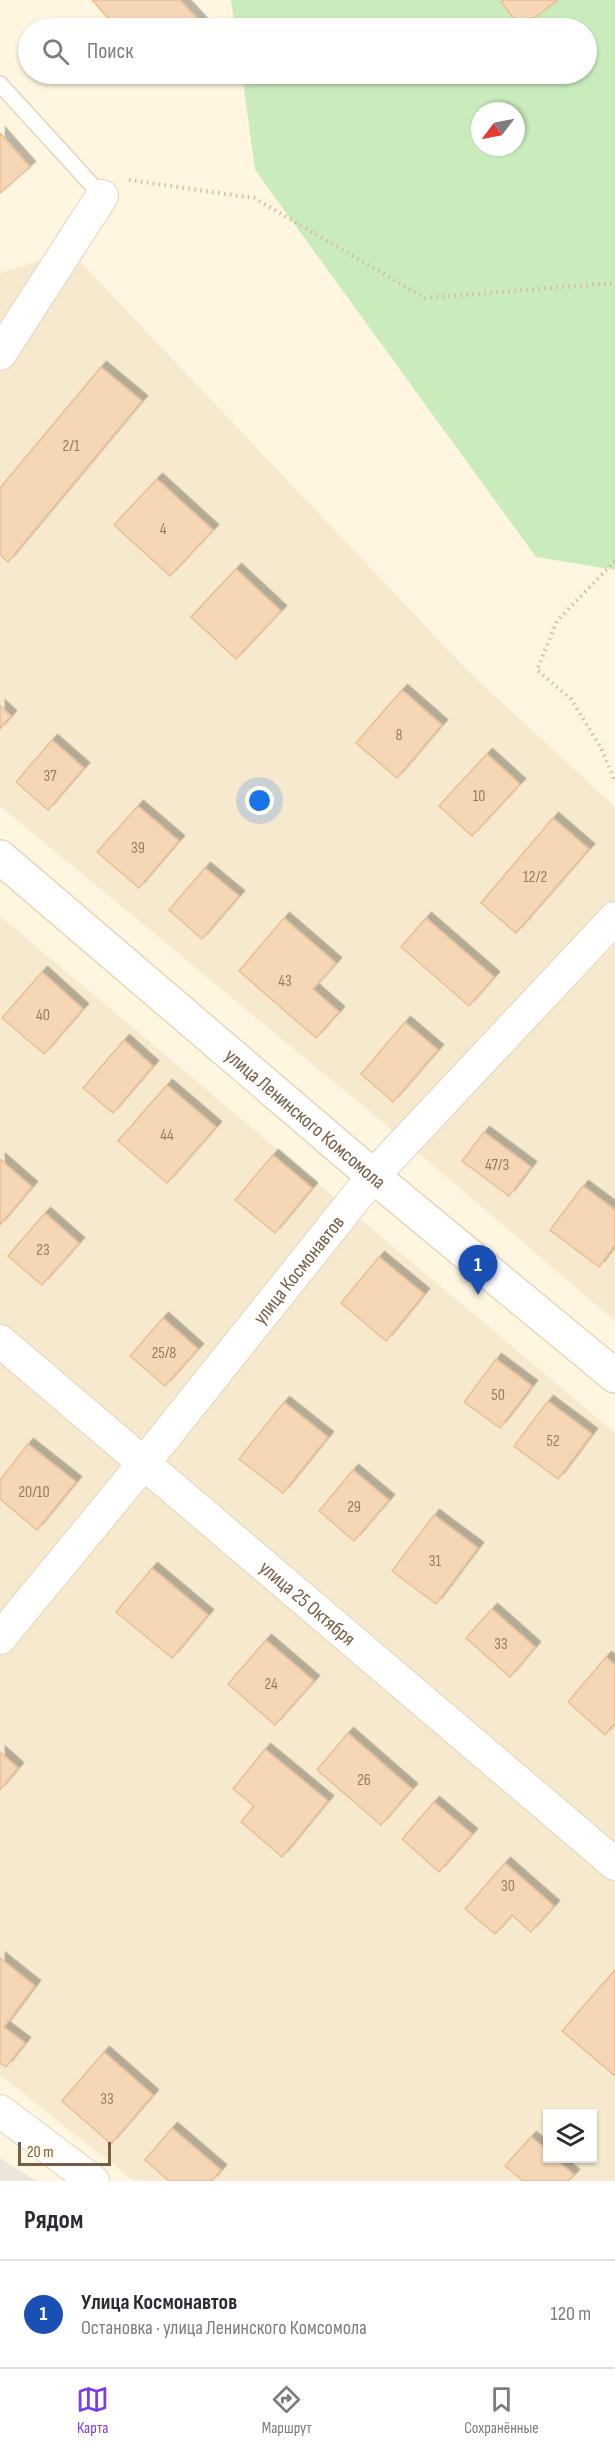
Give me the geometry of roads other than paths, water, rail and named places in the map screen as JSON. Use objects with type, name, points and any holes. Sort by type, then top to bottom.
[{"type":"main road","name":"улица Ленинского Комсомола","points":[[0,857],[373,1176],[615,1376]]},
{"type":"street","points":[[0,354],[102,196]]},
{"type":"street","name":"улица Космонавтов","points":[[0,1638],[144,1463],[373,1176],[615,918]]},
{"type":"street","name":"улица 25 Октября","points":[[0,1341],[615,1864]]},
{"type":"street","points":[[0,2111],[93,2181]]},
{"type":"lane","points":[[0,84],[102,196]]},
{"type":"place","name":"Улица Космонавтов","points":[[478,1295]]}]
